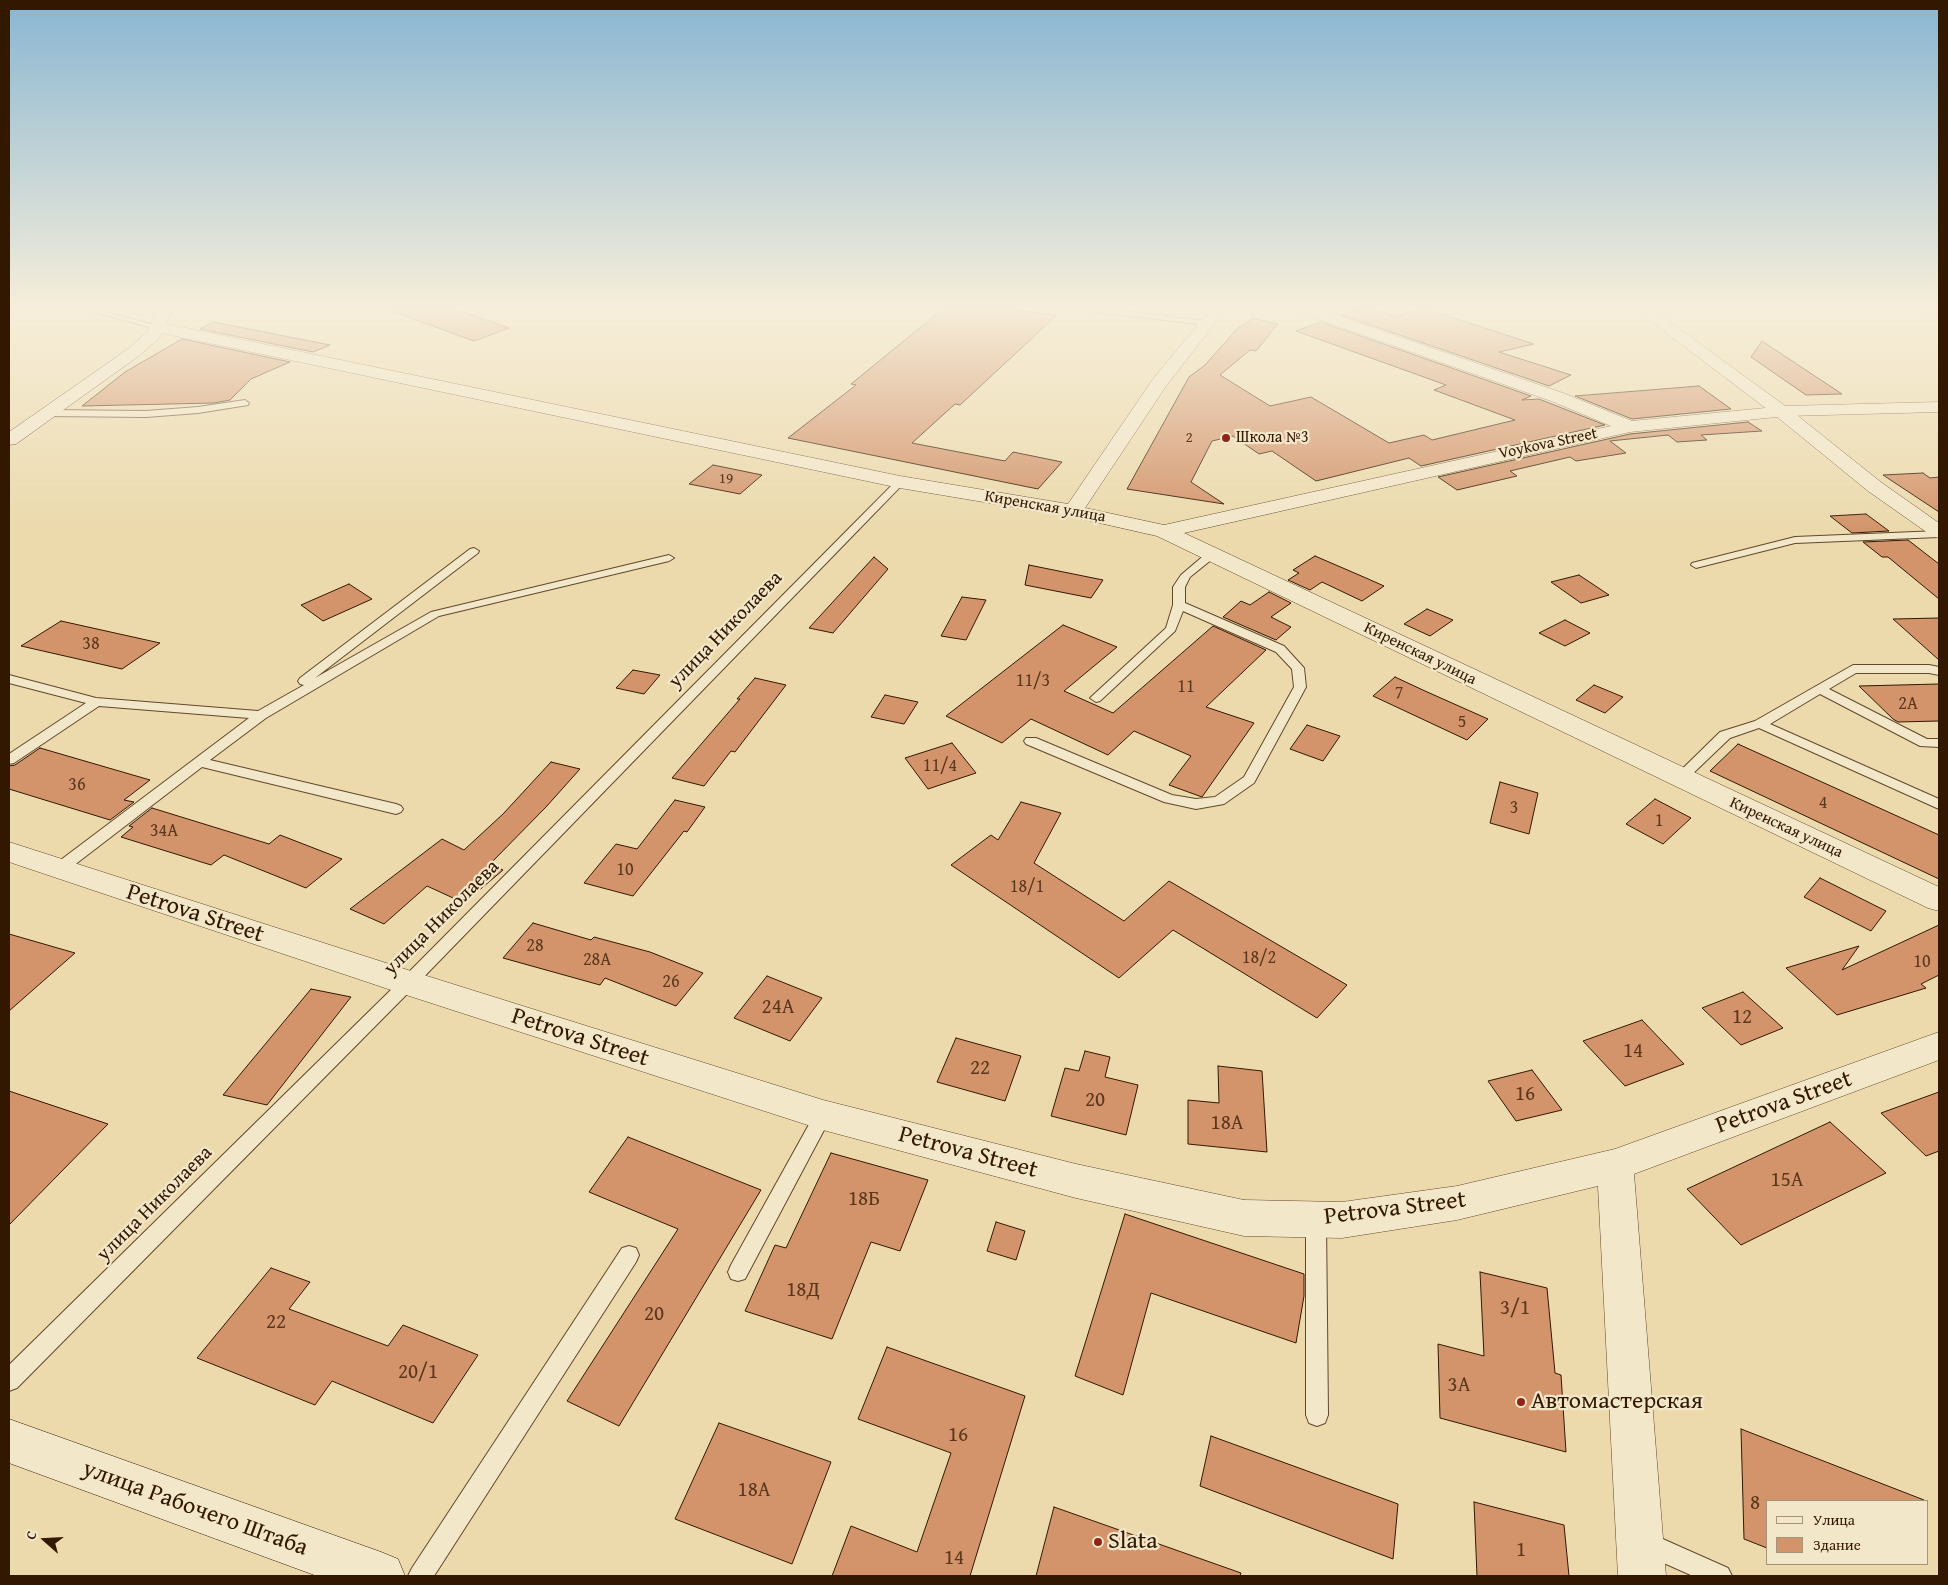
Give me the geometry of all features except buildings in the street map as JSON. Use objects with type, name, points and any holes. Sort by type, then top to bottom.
[{"type":"street","points":[[9,440],[89,383]]},
{"type":"street","name":"Киренская улица","points":[[454,383],[900,482],[1073,511],[1164,531],[1939,900]]},
{"type":"street","points":[[1073,511],[1159,383]]},
{"type":"street","points":[[1516,383],[1557,397],[1630,427]]},
{"type":"street","points":[[1743,383],[1782,412],[1875,487],[1939,533]]},
{"type":"street","name":"Voykova Street","points":[[1164,531],[1630,427],[1782,412],[1939,407]]},
{"type":"street","name":"Petrova Street","points":[[9,852],[408,983],[823,1115],[1076,1182],[1244,1218],[1342,1220],[1457,1203],[1615,1166],[1939,1046]]},
{"type":"street","points":[[1615,1166],[1641,1559]]},
{"type":"street","name":"улица Рабочего Штаба","points":[[9,1441],[330,1568],[381,1576]]},
{"type":"lane","points":[[46,413],[146,414],[198,410],[245,403]]},
{"type":"lane","name":"улица Николаева","points":[[9,1380],[408,983],[900,482]]},
{"type":"lane","points":[[1696,565],[1795,540],[1939,533]]},
{"type":"lane","points":[[59,869],[474,551]]},
{"type":"lane","points":[[1096,698],[1171,629],[1179,606],[1179,586],[1186,575],[1212,554]]},
{"type":"lane","points":[[9,679],[96,702],[260,715],[436,614],[669,558]]},
{"type":"lane","points":[[1031,741],[1170,799],[1196,804],[1220,801],[1249,780],[1300,687],[1298,668],[1280,649],[1179,606]]},
{"type":"lane","points":[[1680,778],[1725,736],[1760,724],[1853,669],[1929,668],[1939,671]]},
{"type":"lane","points":[[1820,689],[1924,743],[1939,743]]},
{"type":"lane","points":[[9,760],[96,702]]},
{"type":"lane","points":[[1760,724],[1939,804]]},
{"type":"lane","points":[[199,762],[396,809]]},
{"type":"lane","points":[[738,1272],[823,1115]]},
{"type":"lane","points":[[1316,1220],[1318,1415]]},
{"type":"lane","points":[[420,1576],[629,1255]]},
{"type":"lane","points":[[1641,1559],[1720,1576]]},
{"type":"place","name":"Школа №3","points":[[1226,438]]},
{"type":"place","name":"Автомастерская","points":[[1521,1402]]},
{"type":"place","name":"Slata","points":[[1098,1542]]}]
